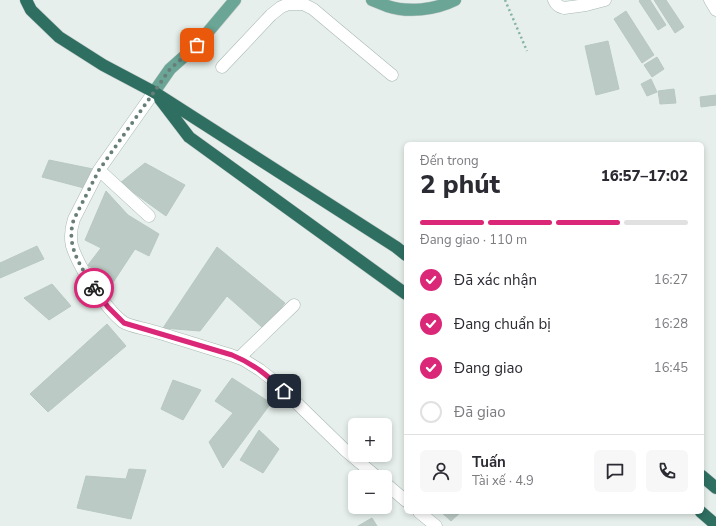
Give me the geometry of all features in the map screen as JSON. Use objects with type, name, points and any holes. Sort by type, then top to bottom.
[{"type":"highway","points":[[26,0],[31,10],[59,37],[103,65],[154,92],[404,253]]},
{"type":"highway","points":[[154,92],[189,137],[404,293]]},
{"type":"highway","points":[[704,478],[716,488]]},
{"type":"highway","points":[[703,514],[716,525]]},
{"type":"main road","points":[[154,92],[170,69],[197,45],[235,0]]},
{"type":"main road","points":[[372,0],[388,6],[417,10],[432,8],[455,0]]},
{"type":"street","points":[[554,0],[556,4],[564,8],[586,5],[605,0]]},
{"type":"street","points":[[710,0],[716,10]]},
{"type":"street","points":[[222,67],[280,7],[290,4],[302,4],[313,9],[392,75]]},
{"type":"street","points":[[154,92],[99,170],[74,219],[71,226],[71,236],[72,245],[77,260],[108,307],[124,323],[244,360],[274,381],[346,451],[369,470]]},
{"type":"street","points":[[99,170],[149,216]]},
{"type":"street","points":[[239,358],[294,305]]},
{"type":"street","points":[[392,490],[404,499]]},
{"type":"street","points":[[421,514],[436,526]]},
{"type":"path","points":[[505,0],[527,51]]},
{"type":"building","points":[[650,0],[666,25],[658,30],[639,1]]},
{"type":"building","points":[[654,0],[666,0],[684,27],[675,33]]},
{"type":"building","points":[[626,11],[654,55],[642,63],[614,19]]},
{"type":"building","points":[[608,41],[619,89],[596,95],[585,46]]},
{"type":"building","points":[[657,57],[664,69],[652,77],[644,65]]},
{"type":"building","points":[[651,79],[657,92],[647,96],[641,84]]},
{"type":"building","points":[[674,89],[676,103],[660,104],[658,91]]},
{"type":"building","points":[[716,95],[716,105],[701,107],[700,97]]},
{"type":"building","points":[[49,160],[93,169],[84,188],[42,177]]},
{"type":"building","points":[[145,163],[185,185],[166,216],[120,183]]},
{"type":"building","points":[[106,191],[128,215],[159,234],[149,256],[135,249],[112,284],[88,265],[101,248],[85,240]]},
{"type":"building","points":[[37,246],[44,259],[0,278],[0,263]]},
{"type":"building","points":[[217,247],[285,303],[264,329],[227,296],[200,331],[163,328]]},
{"type":"building","points":[[52,284],[71,306],[49,320],[24,298]]},
{"type":"building","points":[[107,324],[126,346],[48,412],[30,394]]},
{"type":"building","points":[[232,378],[271,403],[223,468],[209,442],[233,413],[215,401]]},
{"type":"building","points":[[173,380],[201,390],[183,420],[161,409]]},
{"type":"building","points":[[259,430],[279,449],[263,473],[240,460]]},
{"type":"building","points":[[129,469],[146,470],[131,519],[77,508],[86,476],[126,479]]},
{"type":"building","points":[[443,514],[459,514],[451,521]]},
{"type":"building","points":[[372,518],[377,526],[358,526]]},
{"type":"way so far","points":[[94,288],[77,260],[72,245],[71,226],[99,170],[170,69],[197,45]]},
{"type":"route","points":[[94,288],[108,307],[124,323],[232,355],[244,360],[260,370],[284,391]]}]
